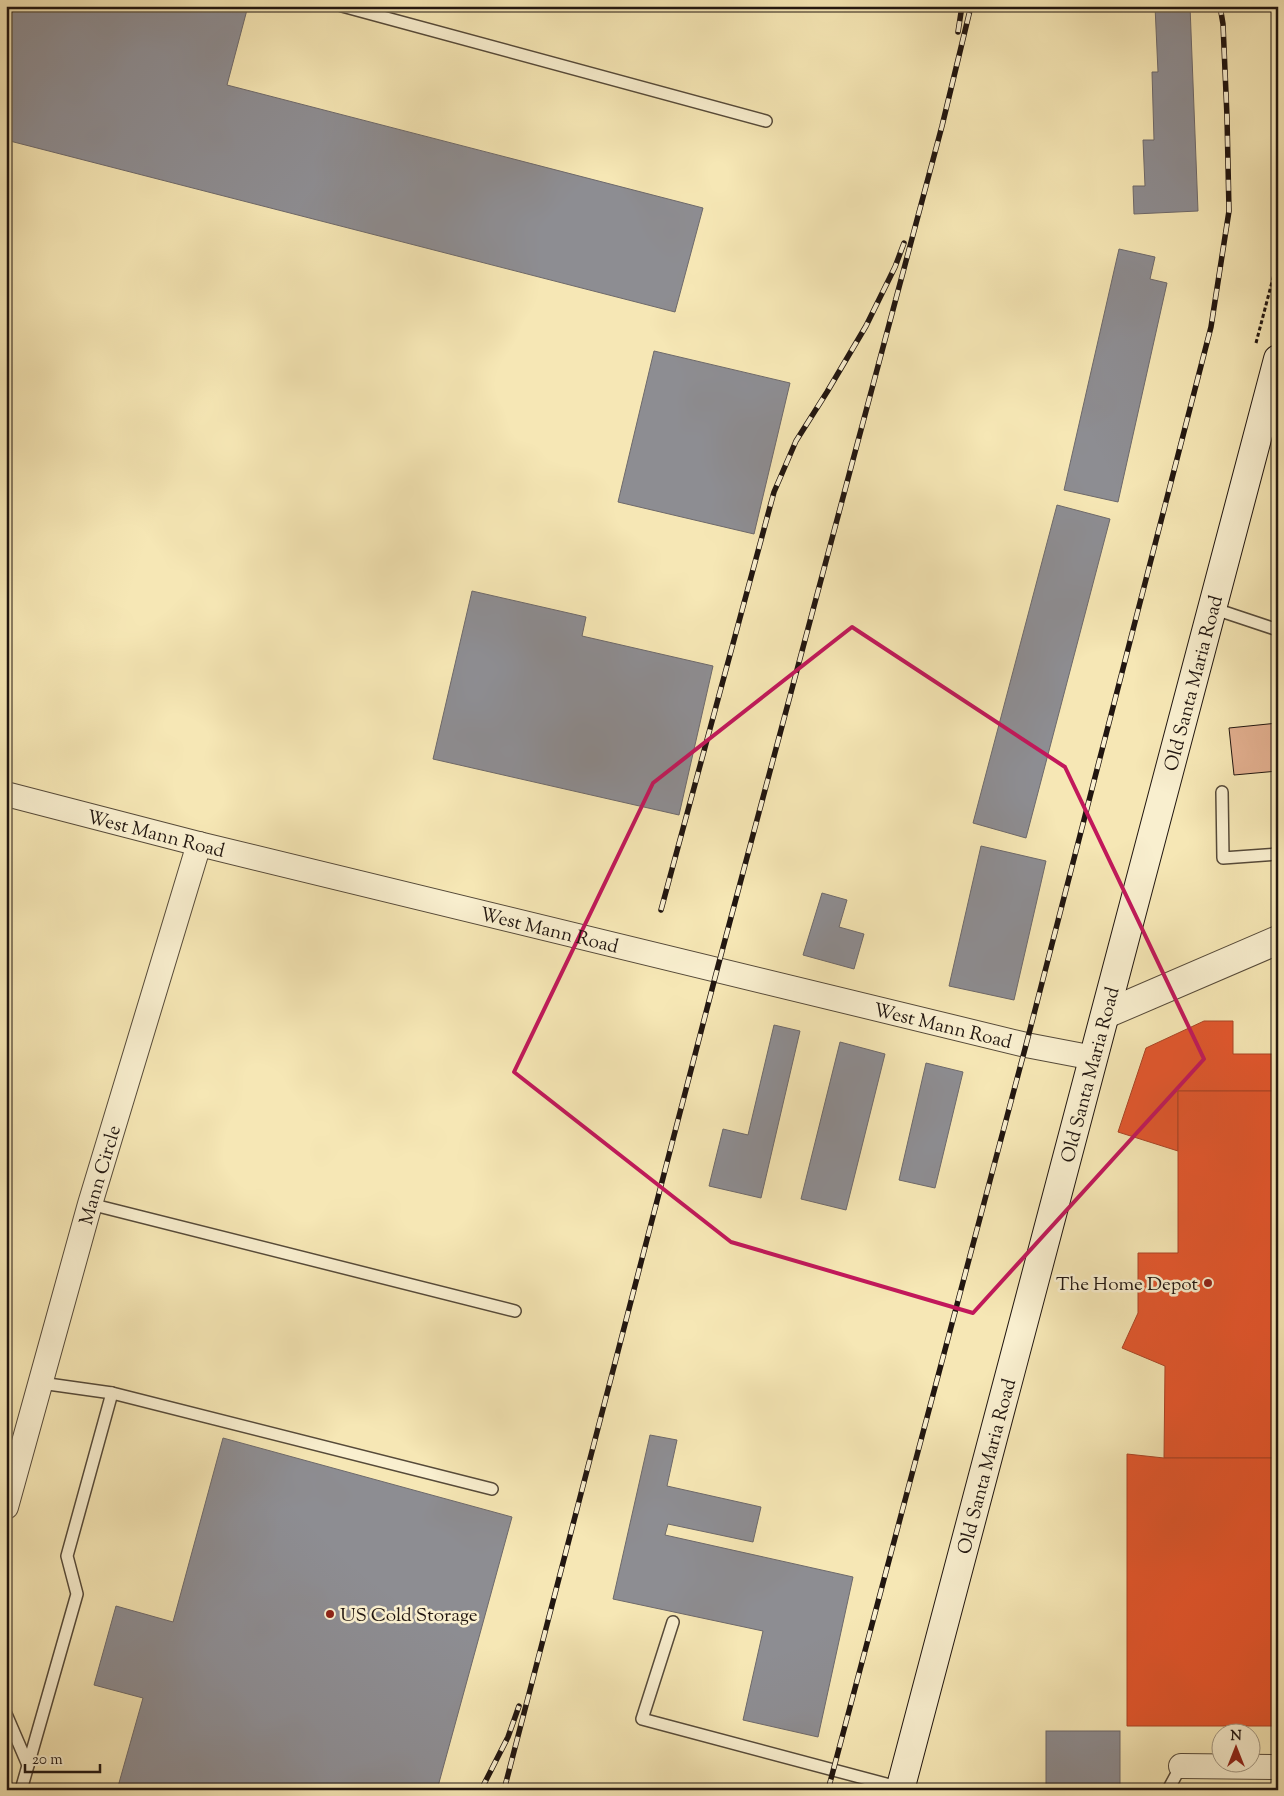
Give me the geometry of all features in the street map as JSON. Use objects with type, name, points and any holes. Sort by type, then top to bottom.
[{"type":"main road","name":"Old Santa Maria Road","points":[[901,1789],[1278,359]]},
{"type":"main road","points":[[1106,1014],[1278,940]]},
{"type":"street","name":"West Mann Road","points":[[6,794],[199,844],[1016,1042],[1094,1058]]},
{"type":"street","name":"Mann Circle","points":[[6,1507],[90,1204],[199,844]]},
{"type":"street","points":[[1180,1766],[1278,1767]]},
{"type":"lane","points":[[342,6],[766,121]]},
{"type":"lane","points":[[1212,608],[1278,630]]},
{"type":"lane","points":[[1222,792],[1223,858],[1278,854]]},
{"type":"lane","points":[[90,1204],[515,1311]]},
{"type":"lane","points":[[41,1384],[112,1394],[492,1489]]},
{"type":"lane","points":[[21,1790],[77,1594],[67,1556],[112,1394]]},
{"type":"lane","points":[[673,1622],[642,1719],[901,1789]]},
{"type":"lane","points":[[6,1714],[28,1765]]},
{"type":"lane","points":[[1168,1790],[1180,1766]]},
{"type":"highlighted area","points":[[852,627],[1065,767],[1204,1059],[973,1313],[731,1242],[514,1072],[653,783]]},
{"type":"building: Shops","points":[[1204,1021],[1233,1021],[1233,1054],[1278,1054],[1278,1091],[1178,1091],[1178,1151],[1118,1132],[1146,1048]]},
{"type":"building: Shops","name":"The Home Depot","points":[[1178,1091],[1278,1091],[1278,1458],[1164,1458],[1165,1366],[1122,1348],[1138,1313],[1138,1253],[1178,1253]]},
{"type":"building: Shops","points":[[1127,1454],[1164,1458],[1278,1458],[1278,1726],[1262,1726],[1262,1724],[1212,1724],[1212,1726],[1127,1726]]},
{"type":"building: Industry","points":[[13,6],[248,6],[227,85],[703,208],[675,312],[6,140],[6,31]]},
{"type":"building: Industry","points":[[1155,6],[1190,6],[1198,211],[1134,214],[1133,186],[1145,186],[1143,140],[1154,140],[1152,72],[1158,72]]},
{"type":"building: Industry","points":[[1119,249],[1155,257],[1150,279],[1167,283],[1118,502],[1064,490]]},
{"type":"building: Industry","points":[[654,351],[790,383],[754,534],[618,502]]},
{"type":"building: Industry","points":[[1057,505],[1110,519],[1026,838],[973,823]]},
{"type":"building: Industry","points":[[472,591],[586,617],[582,636],[713,666],[679,815],[433,759]]},
{"type":"building: Industry","points":[[981,846],[1046,861],[1014,1000],[949,986]]},
{"type":"building: Industry","points":[[822,893],[847,900],[839,927],[864,934],[854,969],[803,955]]},
{"type":"building: Industry","points":[[774,1025],[800,1031],[761,1198],[709,1186],[723,1129],[748,1135]]},
{"type":"building: Industry","points":[[840,1042],[885,1054],[846,1210],[801,1199]]},
{"type":"building: Industry","points":[[926,1063],[963,1072],[935,1188],[899,1180]]},
{"type":"building: Industry","points":[[650,1435],[677,1440],[667,1486],[761,1507],[753,1542],[668,1524],[665,1535],[853,1577],[818,1737],[743,1720],[763,1631],[613,1599]]},
{"type":"building: Industry","name":"US Cold Storage","points":[[223,1438],[512,1517],[437,1790],[117,1790],[143,1698],[94,1685],[116,1606],[173,1622]]},
{"type":"building: Industry","points":[[1046,1731],[1120,1731],[1120,1790],[1046,1790]]},
{"type":"building: Other","points":[[1278,723],[1278,771],[1234,775],[1229,728]]},
{"type":"railway","points":[[958,32],[962,6]]},
{"type":"railway","points":[[504,1790],[717,970],[942,126],[971,6]]},
{"type":"railway","points":[[828,1790],[1026,1045],[1211,327],[1229,211],[1223,24],[1220,6]]},
{"type":"railway","points":[[661,910],[774,492],[796,441],[866,326],[895,267],[904,243]]},
{"type":"railway","points":[[481,1790],[508,1737],[519,1706]]},
{"type":"place","name":"The Home Depot","points":[[1208,1283]]},
{"type":"place","name":"US Cold Storage","points":[[330,1614]]}]
